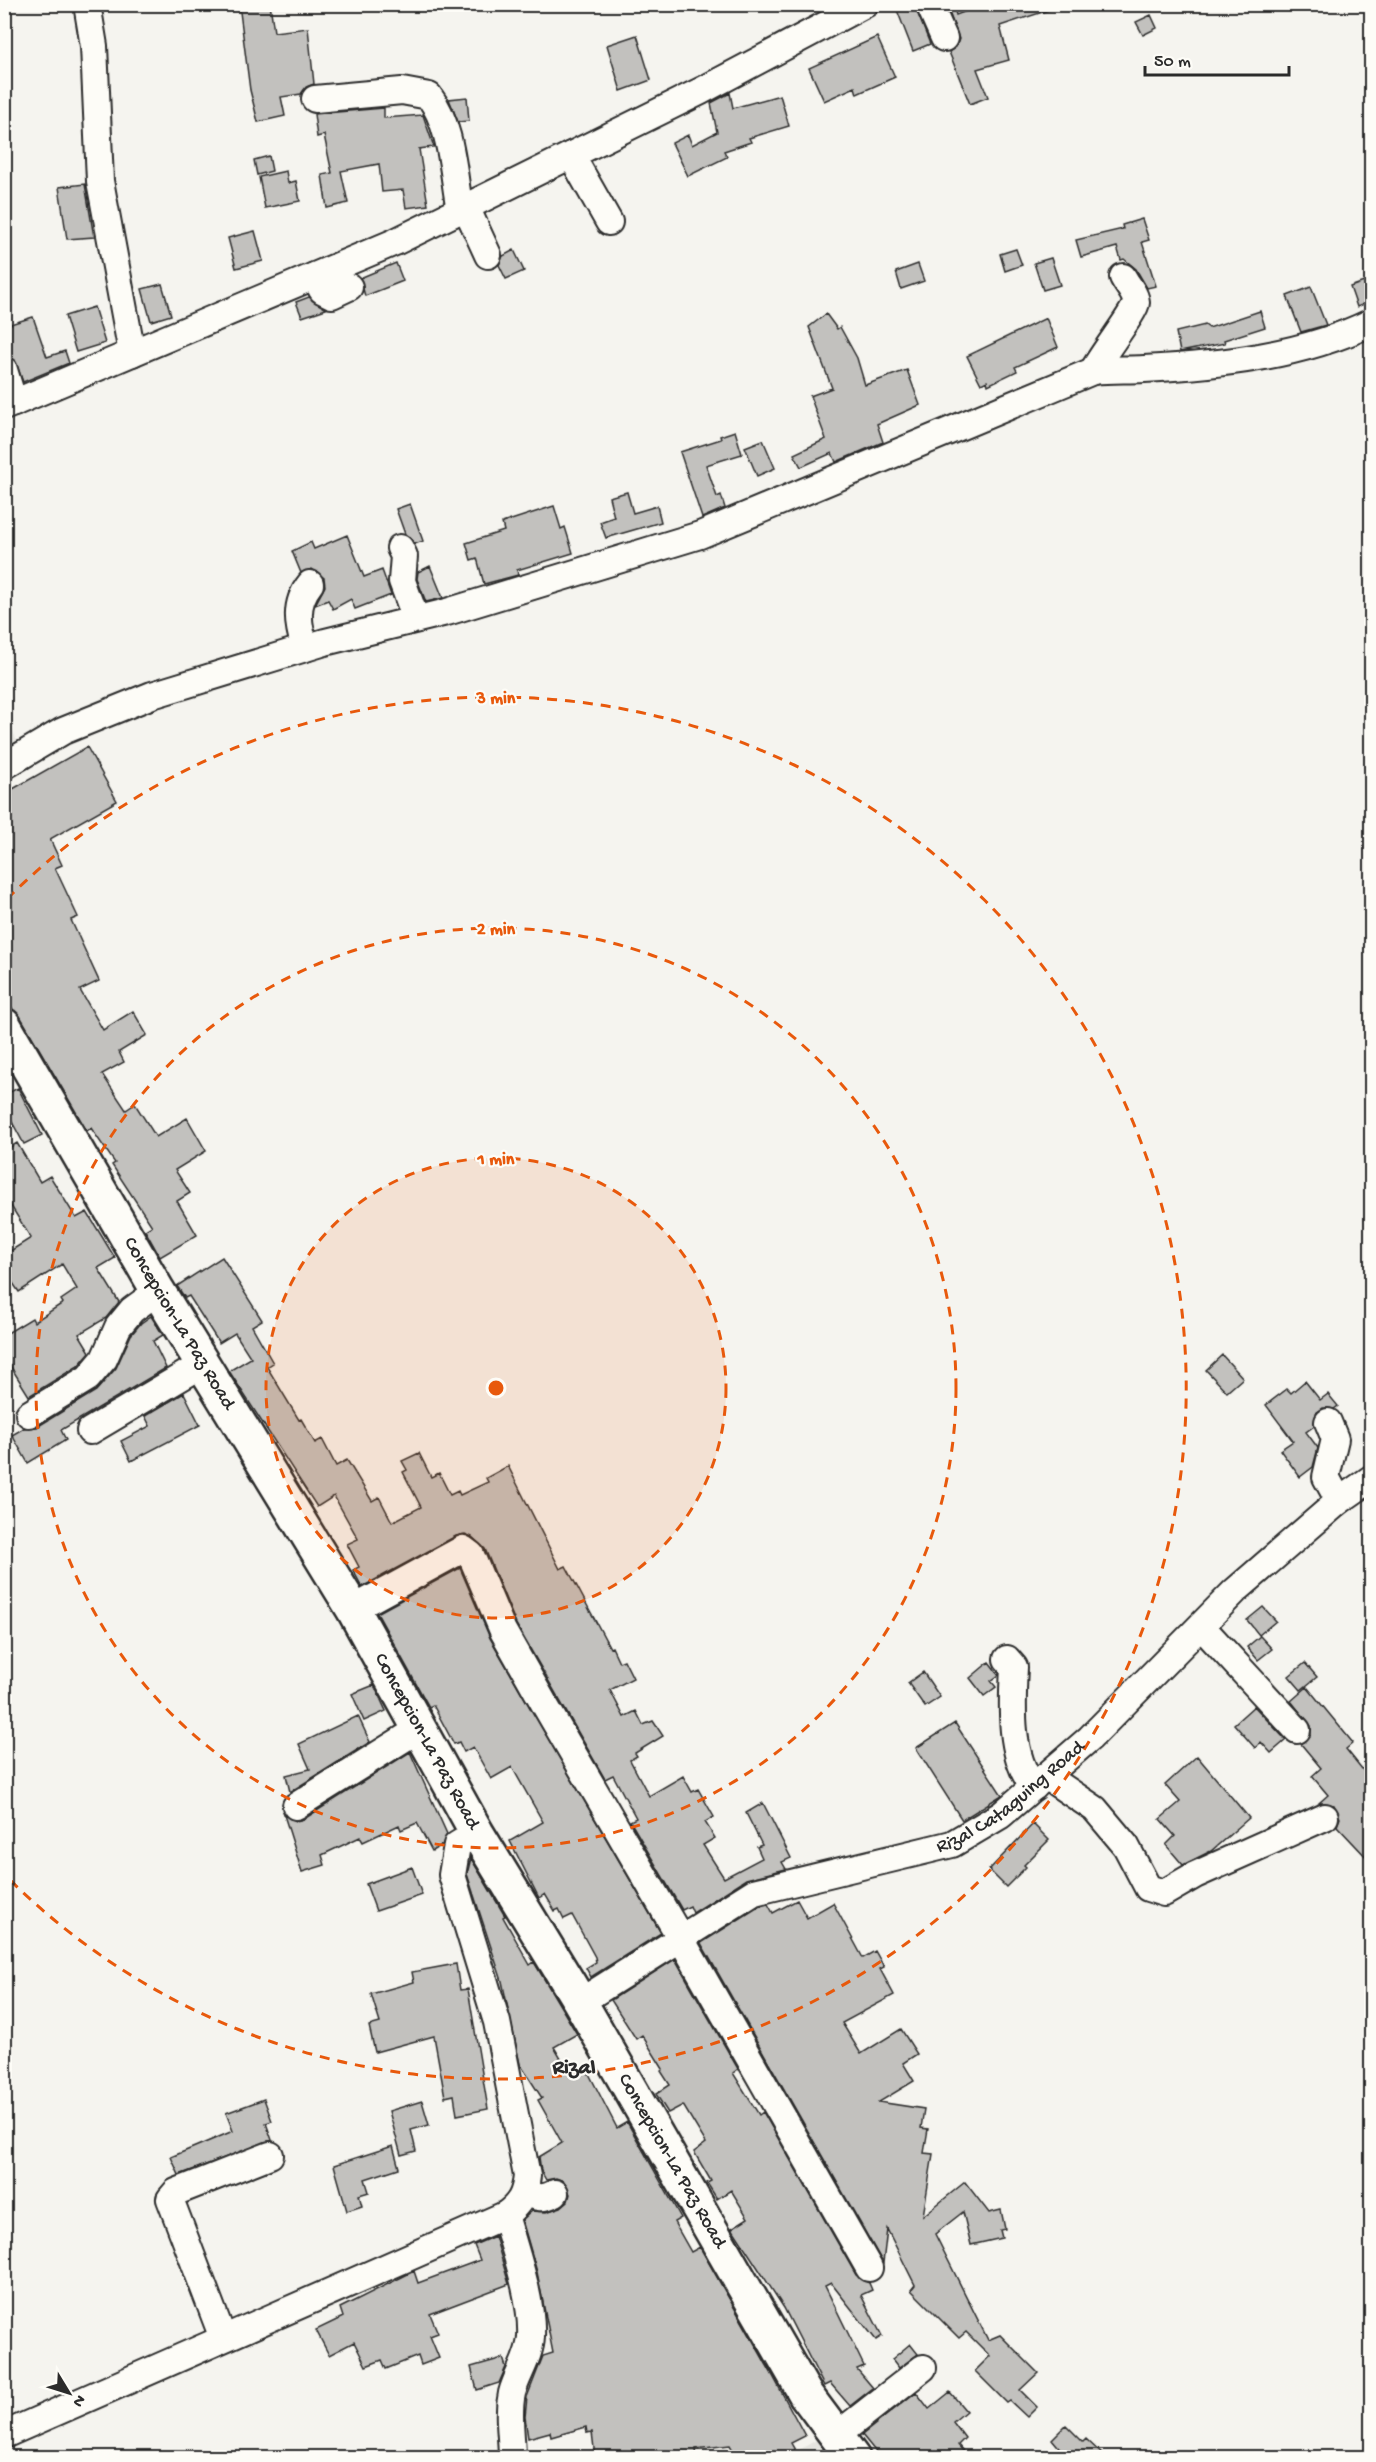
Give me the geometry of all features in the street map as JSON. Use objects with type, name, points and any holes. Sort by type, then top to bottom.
[{"type":"main road","name":"Concepcion-La Paz Road","points":[[4,1025],[158,1291],[353,1609],[477,1833],[580,2002],[806,2395],[845,2447]]},
{"type":"street","points":[[87,4],[94,46],[100,182],[132,353]]},
{"type":"street","points":[[4,370],[9,405],[315,276],[463,209],[701,91],[866,4]]},
{"type":"street","points":[[929,4],[944,38]]},
{"type":"street","points":[[315,99],[402,91],[429,96],[437,107],[444,128],[463,209],[488,255]]},
{"type":"street","points":[[571,155],[609,222]]},
{"type":"street","points":[[315,276],[322,290],[332,295],[349,287]]},
{"type":"street","points":[[1093,371],[1102,353],[1134,309],[1135,297],[1123,278]]},
{"type":"street","points":[[4,766],[63,731],[152,695],[305,648],[416,619],[700,535],[1093,371],[1165,367],[1266,355],[1327,341],[1371,321]]},
{"type":"street","points":[[400,548],[404,556],[402,582],[416,619]]},
{"type":"street","points":[[305,648],[299,629],[298,609],[302,594],[310,584]]},
{"type":"street","points":[[29,1414],[88,1378],[104,1359],[118,1327],[132,1310],[158,1291]]},
{"type":"street","points":[[90,1431],[203,1364]]},
{"type":"street","points":[[1328,1422],[1335,1439],[1326,1477],[1339,1501]]},
{"type":"street","name":"Rizal Cataguing Road","points":[[580,2002],[754,1892],[952,1844],[1001,1815],[1090,1738],[1235,1591],[1339,1501],[1371,1478]]},
{"type":"street","points":[[353,1609],[463,1549],[468,1551],[504,1631],[869,2268]]},
{"type":"street","points":[[1201,1626],[1297,1730]]},
{"type":"street","points":[[1007,1659],[1014,1667],[1015,1733],[1020,1764],[1040,1781],[1095,1809],[1126,1846],[1148,1888],[1164,1893],[1195,1875],[1325,1816]]},
{"type":"street","points":[[296,1806],[419,1729]]},
{"type":"street","points":[[4,2435],[505,2215],[518,2206],[525,2192],[527,2176],[497,2022],[452,1875],[453,1857],[457,1845],[477,1833]]},
{"type":"street","points":[[223,2338],[170,2199],[176,2192],[270,2155]]},
{"type":"street","points":[[525,2192],[535,2198],[545,2198],[555,2193]]},
{"type":"street","points":[[505,2215],[520,2264],[531,2337],[525,2363],[511,2395],[509,2418],[512,2457]]},
{"type":"street","points":[[845,2447],[923,2368]]},
{"type":"shaded area","points":[[4,702],[20,752],[4,761]]},
{"type":"shaded area","points":[[818,2439],[828,2457],[787,2457]]},
{"type":"building","points":[[239,4],[270,4],[274,32],[308,28],[314,84],[306,87],[301,94],[281,97],[285,116],[258,122],[250,90]]},
{"type":"building","points":[[914,4],[930,44],[913,51],[897,10]]},
{"type":"building","points":[[946,4],[953,4],[956,15],[985,4],[1054,4],[1055,8],[1000,26],[1009,60],[977,69],[988,97],[970,104],[949,52],[956,47],[959,39]]},
{"type":"building","points":[[1151,15],[1157,28],[1143,35],[1136,22]]},
{"type":"building","points":[[637,35],[651,80],[621,91],[607,45]]},
{"type":"building","points":[[877,37],[895,77],[857,94],[855,87],[824,101],[809,68]]},
{"type":"building","points":[[730,93],[733,108],[780,95],[789,126],[749,138],[751,142],[724,151],[727,157],[688,176],[672,143],[688,135],[692,145],[717,132],[711,103]]},
{"type":"building","points":[[467,97],[469,121],[458,122],[449,99]]},
{"type":"building","points":[[384,108],[384,118],[423,115],[434,147],[419,149],[428,205],[406,208],[403,190],[382,192],[379,164],[341,171],[348,203],[327,208],[322,175],[332,173],[324,135],[317,137],[314,114]]},
{"type":"building","points":[[269,156],[272,171],[257,175],[254,160]]},
{"type":"building","points":[[286,171],[288,183],[296,181],[300,201],[265,208],[259,177]]},
{"type":"building","points":[[85,184],[94,237],[67,239],[59,187]]},
{"type":"building","points":[[1142,219],[1149,240],[1142,242],[1156,286],[1147,288],[1136,269],[1124,259],[1121,260],[1117,247],[1081,257],[1076,240],[1123,229],[1122,225]]},
{"type":"building","points":[[255,231],[263,261],[236,268],[228,238]]},
{"type":"building","points":[[1016,249],[1022,265],[1005,271],[1000,254]]},
{"type":"building","points":[[514,250],[524,271],[506,279],[499,265],[503,256]]},
{"type":"building","points":[[1051,258],[1060,285],[1043,290],[1034,263]]},
{"type":"building","points":[[396,263],[403,281],[365,296],[360,278]]},
{"type":"building","points":[[918,264],[924,281],[901,289],[896,272]]},
{"type":"building","points":[[1364,282],[1371,301],[1357,307],[1350,287]]},
{"type":"building","points":[[162,284],[171,315],[151,321],[142,289]]},
{"type":"building","points":[[1311,287],[1326,325],[1301,332],[1287,296]]},
{"type":"building","points":[[309,297],[326,309],[302,317],[296,302]]},
{"type":"building","points":[[94,307],[105,343],[76,352],[65,316]]},
{"type":"building","points":[[1260,311],[1265,327],[1224,340],[1225,343],[1180,352],[1176,332],[1205,325],[1209,328]]},
{"type":"building","points":[[826,314],[837,329],[840,327],[857,358],[865,385],[907,370],[920,405],[877,424],[883,442],[836,462],[832,453],[801,467],[794,454],[826,439],[810,396],[832,388],[809,327]]},
{"type":"building","points":[[33,317],[47,357],[65,351],[69,363],[23,382],[15,360],[4,352],[4,326]]},
{"type":"building","points":[[1046,318],[1058,347],[1015,367],[1017,371],[988,385],[987,381],[981,384],[967,356]]},
{"type":"building","points":[[735,431],[742,454],[706,465],[717,497],[721,495],[725,508],[702,518],[680,452],[721,439],[720,436]]},
{"type":"building","points":[[763,440],[775,468],[757,476],[745,447]]},
{"type":"building","points":[[627,492],[633,513],[657,506],[661,522],[606,538],[600,522],[614,517],[609,497]]},
{"type":"building","points":[[410,504],[423,541],[415,544],[405,534],[396,509]]},
{"type":"building","points":[[554,506],[561,529],[565,527],[573,553],[517,570],[518,575],[484,584],[477,558],[471,560],[466,543],[504,531],[502,523]]},
{"type":"building","points":[[347,535],[364,577],[382,570],[391,595],[355,609],[351,599],[333,609],[328,600],[315,605],[325,586],[324,578],[312,569],[301,573],[292,551],[311,542],[314,549]]},
{"type":"building","points":[[430,566],[443,598],[426,602],[417,579],[418,572]]},
{"type":"building","points":[[87,747],[117,801],[50,839],[62,865],[55,868],[78,917],[71,920],[99,981],[80,990],[103,1030],[133,1011],[147,1035],[119,1052],[124,1062],[102,1074],[126,1110],[135,1104],[156,1137],[187,1118],[206,1151],[175,1170],[190,1193],[177,1201],[197,1235],[160,1257],[145,1230],[152,1226],[112,1165],[115,1163],[91,1128],[87,1131],[20,1016],[11,1008],[4,994],[4,794]]},
{"type":"building","points":[[18,1088],[42,1135],[24,1144],[4,1107],[4,1095]]},
{"type":"building","points":[[17,1143],[40,1182],[50,1176],[76,1218],[87,1212],[115,1258],[98,1268],[119,1302],[106,1318],[79,1334],[90,1352],[78,1366],[29,1396],[4,1356],[4,1335],[32,1318],[34,1322],[63,1303],[61,1300],[77,1289],[62,1264],[19,1292],[4,1270],[4,1255],[31,1238],[4,1195],[4,1151]]},
{"type":"building","points":[[222,1257],[262,1320],[252,1326],[273,1363],[267,1367],[299,1420],[301,1419],[315,1443],[322,1439],[336,1466],[347,1460],[372,1501],[379,1497],[392,1522],[421,1507],[403,1472],[407,1470],[402,1461],[419,1453],[431,1477],[439,1473],[450,1495],[458,1491],[460,1495],[488,1482],[486,1478],[508,1466],[560,1569],[566,1566],[610,1648],[612,1647],[619,1662],[624,1660],[633,1678],[610,1690],[624,1717],[636,1711],[643,1725],[653,1721],[663,1736],[635,1753],[637,1756],[630,1760],[649,1796],[683,1776],[692,1792],[698,1789],[714,1817],[705,1822],[715,1838],[703,1845],[724,1878],[762,1858],[757,1847],[762,1845],[746,1813],[763,1803],[791,1858],[782,1862],[786,1869],[746,1879],[693,1913],[690,1906],[682,1910],[630,1821],[636,1818],[613,1775],[605,1779],[516,1624],[485,1549],[472,1537],[465,1534],[456,1536],[362,1587],[353,1570],[359,1567],[347,1544],[358,1539],[334,1496],[317,1507],[229,1371],[251,1358],[235,1333],[219,1343],[189,1296],[185,1298],[177,1286]]},
{"type":"building","points":[[151,1316],[163,1335],[153,1341],[166,1368],[61,1430],[66,1440],[28,1463],[12,1435],[24,1428],[37,1427],[96,1391],[116,1368],[131,1335],[141,1323]]},
{"type":"building","points":[[1222,1355],[1243,1378],[1227,1392],[1206,1370]]},
{"type":"building","points":[[1305,1381],[1320,1400],[1328,1394],[1338,1406],[1334,1409],[1323,1408],[1316,1413],[1314,1426],[1306,1432],[1318,1448],[1313,1467],[1300,1477],[1280,1450],[1293,1441],[1266,1405],[1287,1389],[1291,1393]]},
{"type":"building","points":[[184,1393],[200,1425],[131,1461],[121,1441],[150,1426],[145,1416]]},
{"type":"building","points":[[460,1568],[490,1638],[661,1933],[591,1977],[586,1968],[596,1962],[595,1957],[572,1915],[564,1919],[559,1909],[555,1911],[545,1894],[539,1898],[510,1841],[543,1822],[512,1767],[491,1779],[473,1747],[464,1752],[459,1742],[454,1744],[433,1705],[429,1707],[377,1613]]},
{"type":"building","points":[[1263,1607],[1276,1621],[1259,1635],[1247,1620]]},
{"type":"building","points":[[1260,1636],[1272,1649],[1258,1660],[1247,1647]]},
{"type":"building","points":[[989,1662],[999,1675],[991,1681],[996,1687],[984,1696],[970,1678]]},
{"type":"building","points":[[1305,1663],[1317,1677],[1301,1690],[1289,1676]]},
{"type":"building","points":[[923,1672],[940,1697],[925,1707],[908,1683]]},
{"type":"building","points":[[374,1685],[386,1711],[364,1721],[352,1694]]},
{"type":"building","points":[[1307,1687],[1353,1743],[1346,1749],[1371,1780],[1371,1862],[1337,1826],[1340,1818],[1334,1805],[1319,1803],[1328,1795],[1312,1776],[1321,1768],[1301,1744],[1311,1735],[1311,1726],[1291,1701]]},
{"type":"building","points":[[1254,1706],[1286,1740],[1271,1753],[1261,1742],[1255,1748],[1234,1724]]},
{"type":"building","points":[[358,1716],[370,1742],[290,1792],[286,1775],[310,1769],[299,1744]]},
{"type":"building","points":[[955,1723],[1002,1795],[962,1820],[916,1748]]},
{"type":"building","points":[[410,1752],[447,1834],[442,1845],[432,1851],[417,1823],[401,1830],[399,1825],[363,1842],[360,1837],[322,1855],[325,1865],[302,1872],[284,1815],[296,1821],[304,1819]]},
{"type":"building","points":[[1197,1756],[1249,1818],[1211,1851],[1183,1865],[1166,1845],[1175,1836],[1160,1819],[1180,1802],[1165,1785]]},
{"type":"building","points":[[1033,1824],[1049,1840],[1006,1887],[989,1870]]},
{"type":"building","points":[[471,1858],[530,1965],[534,1962],[577,2034],[554,2047],[571,2076],[586,2068],[617,2128],[627,2122],[681,2218],[674,2222],[691,2252],[700,2247],[805,2436],[791,2443],[796,2452],[786,2457],[737,2457],[730,2445],[696,2449],[697,2457],[595,2457],[592,2432],[587,2433],[586,2427],[551,2437],[550,2432],[528,2438],[525,2417],[527,2397],[543,2356],[553,2353],[537,2272],[522,2220],[532,2211],[546,2212],[561,2207],[568,2201],[570,2194],[564,2181],[556,2178],[546,2180],[541,2171],[539,2157],[562,2143],[538,2100],[542,2098],[520,2064],[502,1981],[467,1874]]},
{"type":"building","points":[[412,1867],[422,1895],[376,1911],[366,1884]]},
{"type":"building","points":[[797,1900],[807,1918],[833,1903],[863,1958],[875,1951],[884,1967],[880,1969],[894,1995],[842,2023],[861,2054],[901,2029],[917,2054],[903,2063],[914,2081],[879,2102],[924,2109],[921,2128],[928,2129],[924,2153],[933,2154],[923,2216],[965,2182],[989,2213],[1001,2210],[1005,2229],[1000,2230],[1002,2238],[971,2245],[963,2212],[935,2234],[988,2340],[1000,2335],[1038,2373],[1020,2390],[1037,2407],[1027,2417],[1010,2401],[1007,2403],[975,2371],[990,2356],[966,2332],[959,2338],[911,2290],[915,2285],[887,2229],[883,2263],[701,1943],[760,1906],[768,1904],[773,1913]]},
{"type":"building","points":[[675,1959],[738,2069],[733,2073],[759,2115],[763,2112],[856,2275],[869,2283],[872,2290],[861,2295],[882,2336],[876,2340],[831,2283],[825,2286],[864,2366],[857,2369],[873,2388],[850,2406],[830,2383],[824,2386],[784,2308],[732,2228],[748,2218],[731,2190],[717,2199],[707,2183],[711,2181],[694,2152],[706,2143],[683,2105],[668,2113],[656,2094],[670,2085],[661,2071],[663,2069],[642,2035],[636,2039],[611,2000]]},
{"type":"building","points":[[456,1964],[460,1990],[468,1989],[488,2109],[457,2115],[454,2095],[445,2097],[434,2036],[375,2052],[369,2026],[380,2023],[371,1994],[414,1982],[412,1972]]},
{"type":"building","points":[[264,2099],[272,2121],[266,2123],[272,2140],[179,2175],[171,2157],[233,2131],[226,2113]]},
{"type":"building","points":[[422,2101],[429,2125],[411,2130],[416,2151],[401,2155],[389,2111]]},
{"type":"building","points":[[393,2146],[399,2168],[365,2179],[369,2192],[359,2195],[362,2206],[347,2211],[334,2165]]},
{"type":"building","points":[[495,2236],[509,2284],[430,2314],[438,2333],[430,2336],[439,2358],[421,2365],[418,2356],[386,2369],[382,2360],[366,2366],[354,2342],[329,2355],[316,2330],[343,2317],[340,2308],[414,2271],[418,2283],[480,2260],[474,2245]]},
{"type":"building","points":[[910,2344],[918,2354],[899,2368],[892,2359]]},
{"type":"building","points":[[503,2358],[506,2367],[499,2383],[477,2390],[471,2367]]},
{"type":"building","points":[[916,2392],[929,2409],[950,2392],[966,2411],[953,2422],[965,2438],[958,2445],[968,2457],[880,2457],[862,2435]]},
{"type":"building","points":[[1066,2425],[1083,2442],[1086,2439],[1105,2457],[1067,2457],[1052,2439]]},
{"type":"district","name":"Rizal","points":[[574,2069]]}]
